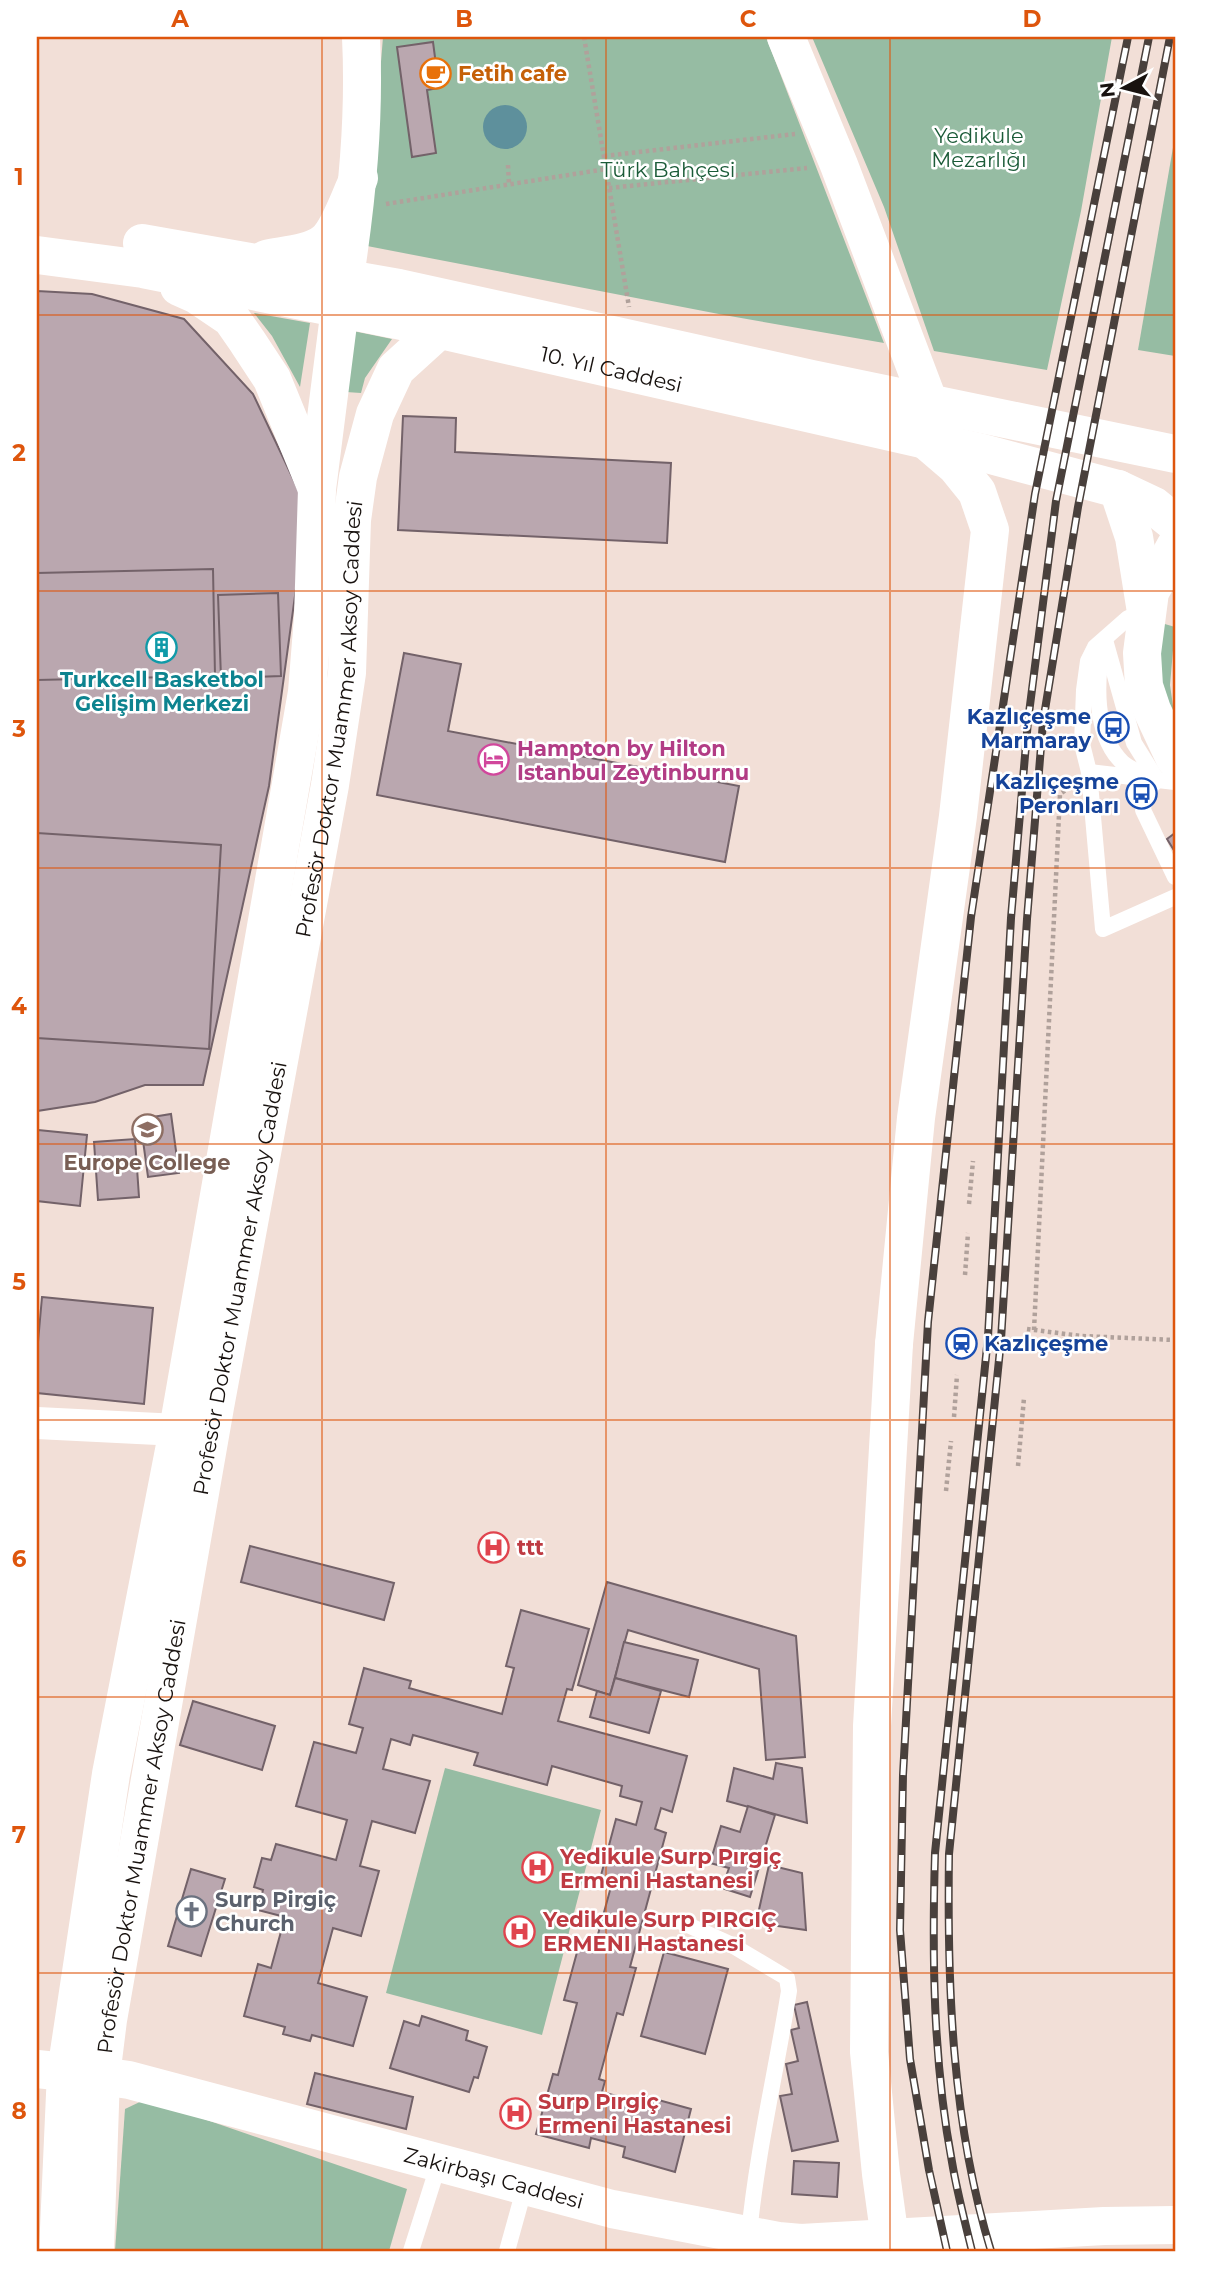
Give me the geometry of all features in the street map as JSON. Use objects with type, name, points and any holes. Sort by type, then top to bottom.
[{"type":"main road","name":"Profesör Doktor Muammer Aksoy Caddesi","points":[[58,2251],[68,2072],[111,1774],[178,1430],[279,867],[307,692],[313,617],[317,489],[356,194],[363,83],[360,37]]},
{"type":"main road","points":[[786,37],[832,148],[929,403]]},
{"type":"main road","points":[[251,262],[324,244],[356,194]]},
{"type":"main road","name":"10. Yıl Caddesi","points":[[37,230],[141,243],[251,262],[440,329],[982,453],[1118,489],[1154,506],[1175,523]]},
{"type":"main road","name":"10. Yıl Caddesi","points":[[37,255],[342,293],[633,339],[1175,454]]},
{"type":"main road","points":[[143,269],[197,295],[230,318],[272,379],[317,489]]},
{"type":"main road","name":"Profesör Doktor Muammer Aksoy Caddesi","points":[[95,2251],[95,2201],[68,2072],[123,1925],[330,785],[347,673],[352,520],[358,477],[375,414],[396,369],[440,329]]},
{"type":"main road","points":[[889,2245],[869,2039],[872,1726],[894,1344],[916,1118],[958,816],[990,530],[978,492],[956,466],[928,442]]},
{"type":"main road","points":[[1118,489],[1134,537],[1146,612]]},
{"type":"main road","points":[[1166,770],[1162,734],[1144,686],[1142,653],[1150,592],[1175,547]]},
{"type":"main road","name":"Zakirbaşı Caddesi","points":[[68,2072],[128,2080],[612,2209],[803,2247],[889,2245],[1104,2226],[1175,2225]]},
{"type":"street","points":[[37,1423],[178,1430]]},
{"type":"lane","points":[[1146,612],[1128,618],[1095,646],[1088,661],[1084,690],[1082,744],[1089,772],[1103,929],[1175,897]]},
{"type":"lane","points":[[1104,637],[1100,659],[1099,707],[1104,733],[1112,751],[1125,765],[1166,770]]},
{"type":"lane","points":[[1104,637],[1134,743],[1166,770],[1175,782]]},
{"type":"lane","points":[[1089,772],[1166,770]]},
{"type":"lane","points":[[1166,770],[1145,793],[1143,810],[1175,877]]},
{"type":"lane","points":[[679,1922],[730,1944],[787,1978],[789,1991],[777,2071],[759,2155],[748,2234]]},
{"type":"lane","points":[[411,2251],[439,2163]]},
{"type":"lane","points":[[507,2251],[525,2186]]},
{"type":"path","points":[[584,37],[633,339]]},
{"type":"path","points":[[604,156],[832,148]]},
{"type":"path","points":[[609,188],[832,148]]},
{"type":"path","points":[[508,165],[509,184]]},
{"type":"path","points":[[356,194],[509,184],[606,169]]},
{"type":"path","points":[[1034,1330],[1060,794],[1089,772]]},
{"type":"path","points":[[970,1203],[973,1161]]},
{"type":"path","points":[[965,1275],[968,1233]]},
{"type":"path","points":[[1027,1329],[1082,1336],[1175,1340]]},
{"type":"path","points":[[954,1417],[957,1375]]},
{"type":"path","points":[[1018,1466],[1024,1398]]},
{"type":"path","points":[[946,1491],[951,1441]]},
{"type":"green space","name":"Türk Bahçesi","points":[[383,37],[766,37],[884,343],[362,245],[374,148]]},
{"type":"green space","name":"Yedikule Mezarlığı","points":[[812,37],[1112,37],[1081,211],[1047,370],[934,351],[884,207]]},
{"type":"green space","points":[[1175,136],[1175,356],[1138,350]]},
{"type":"green space","points":[[254,313],[310,323],[300,387],[272,336]]},
{"type":"green space","points":[[353,331],[392,339],[365,378],[361,393],[346,392]]},
{"type":"green space","points":[[1158,622],[1175,627],[1170,685],[1175,720],[1162,684]]},
{"type":"green space","points":[[445,1768],[601,1810],[542,2035],[386,1993]]},
{"type":"green space","points":[[146,2099],[407,2189],[389,2251],[115,2251],[125,2109]]},
{"type":"water","points":[[505,105],[521,111],[527,127],[521,143],[505,149],[489,143],[483,127],[489,111]]},
{"type":"building","points":[[433,42],[439,88],[427,90],[436,153],[412,157],[397,47]]},
{"type":"building","name":"Turkcell Basketbol Gelişim Merkezi","points":[[37,291],[92,294],[184,319],[253,394],[307,508],[269,786],[203,1085],[145,1085],[95,1102],[37,1111]]},
{"type":"building","points":[[403,416],[456,418],[455,452],[671,463],[667,543],[398,530]]},
{"type":"building","points":[[213,569],[215,676],[37,680],[37,573]]},
{"type":"building","points":[[278,593],[281,676],[221,678],[218,595]]},
{"type":"building","name":"Hampton by Hilton Istanbul Zeytinburnu","points":[[404,653],[461,664],[448,731],[739,786],[725,862],[377,795]]},
{"type":"building","points":[[37,833],[221,845],[209,1049],[37,1038]]},
{"type":"building","points":[[1175,833],[1175,852],[1167,839]]},
{"type":"building","points":[[171,1114],[179,1173],[148,1177],[140,1119]]},
{"type":"building","points":[[38,1130],[87,1135],[80,1206],[37,1201]]},
{"type":"building","points":[[135,1139],[139,1197],[98,1200],[94,1142]]},
{"type":"building","points":[[42,1297],[153,1308],[144,1404],[37,1393]]},
{"type":"building","points":[[250,1546],[394,1583],[384,1620],[241,1582]]},
{"type":"building","points":[[607,1582],[796,1636],[805,1757],[766,1760],[759,1669],[628,1630],[610,1695],[578,1685]]},
{"type":"building","points":[[521,1610],[589,1629],[572,1690],[567,1689],[558,1721],[687,1756],[672,1812],[661,1808],[655,1829],[666,1833],[630,1967],[636,1968],[623,2015],[617,2013],[599,2079],[605,2081],[602,2092],[642,2103],[644,2096],[691,2109],[675,2172],[623,2157],[625,2147],[591,2138],[589,2148],[536,2134],[553,2074],[558,2075],[577,2003],[564,2000],[579,1945],[594,1949],[612,1883],[600,1879],[616,1819],[636,1825],[642,1802],[620,1796],[622,1786],[552,1766],[547,1785],[474,1765],[478,1753],[413,1735],[410,1745],[391,1739],[383,1769],[430,1781],[415,1833],[372,1821],[360,1866],[379,1871],[361,1936],[333,1928],[318,1983],[367,1997],[353,2046],[312,2035],[310,2041],[283,2034],[285,2027],[244,2016],[258,1964],[271,1968],[285,1917],[258,1910],[263,1890],[254,1887],[262,1858],[271,1860],[276,1844],[336,1860],[347,1820],[296,1806],[314,1742],[356,1753],[363,1728],[349,1724],[364,1668],[411,1681],[409,1688],[502,1714],[514,1668],[506,1666]]},
{"type":"building","points":[[624,1642],[698,1660],[689,1697],[615,1678]]},
{"type":"building","points":[[615,1678],[661,1691],[649,1733],[590,1717],[597,1691],[610,1695]]},
{"type":"building","points":[[193,1701],[275,1726],[262,1770],[180,1745]]},
{"type":"building","points":[[776,1763],[802,1768],[807,1823],[727,1801],[734,1768],[773,1779]]},
{"type":"building","points":[[748,1806],[775,1815],[750,1897],[722,1888],[729,1868],[710,1863],[721,1826],[740,1832]]},
{"type":"building","points":[[769,1865],[802,1873],[806,1930],[756,1923]]},
{"type":"building","points":[[191,1869],[225,1879],[201,1956],[168,1946]]},
{"type":"building","points":[[664,1952],[728,1969],[705,2054],[641,2036]]},
{"type":"building","points":[[807,2002],[838,2141],[792,2151],[780,2096],[792,2094],[786,2064],[798,2061],[791,2030],[799,2028],[794,2005]]},
{"type":"building","points":[[422,2016],[468,2031],[466,2040],[487,2047],[478,2078],[474,2077],[469,2092],[390,2068],[404,2021],[419,2026]]},
{"type":"building","points":[[315,2073],[413,2097],[406,2129],[307,2104]]},
{"type":"building","points":[[794,2161],[839,2163],[837,2197],[792,2194]]},
{"type":"railway","points":[[947,2251],[929,2170],[910,2059],[900,1930],[903,1775],[928,1322],[971,917],[1035,494],[1128,37]]},
{"type":"railway","points":[[972,2251],[954,2173],[937,2047],[934,1969],[935,1853],[988,1337],[1011,918],[1028,721],[1056,501],[1149,37]]},
{"type":"railway","points":[[991,2251],[978,2203],[960,2105],[951,2005],[949,1854],[1001,1340],[1027,919],[1043,722],[1078,507],[1170,37]]},
{"type":"place","name":"Fetih cafe","points":[[435,73]]},
{"type":"place","name":"Turkcell Basketbol Gelişim Merkezi","points":[[162,647]]},
{"type":"place","name":"Kazlıçeşme Marmaray","points":[[1114,728]]},
{"type":"place","name":"Hampton by Hilton Istanbul Zeytinburnu","points":[[494,760]]},
{"type":"place","name":"Kazlıçeşme Peronları","points":[[1142,793]]},
{"type":"place","name":"Europe College","points":[[147,1130]]},
{"type":"place","name":"Kazlıçeşme","points":[[961,1343]]},
{"type":"place","name":"ttt","points":[[494,1547]]},
{"type":"place","name":"Yedikule Surp Pırgiç Ermeni Hastanesi","points":[[537,1868]]},
{"type":"place","name":"Surp Pirgiç Church","points":[[192,1911]]},
{"type":"place","name":"Yedikule Surp PIRGIÇ ERMENI Hastanesi","points":[[520,1931]]},
{"type":"place","name":"Surp Pırgiç Ermeni Hastanesi","points":[[515,2113]]}]
